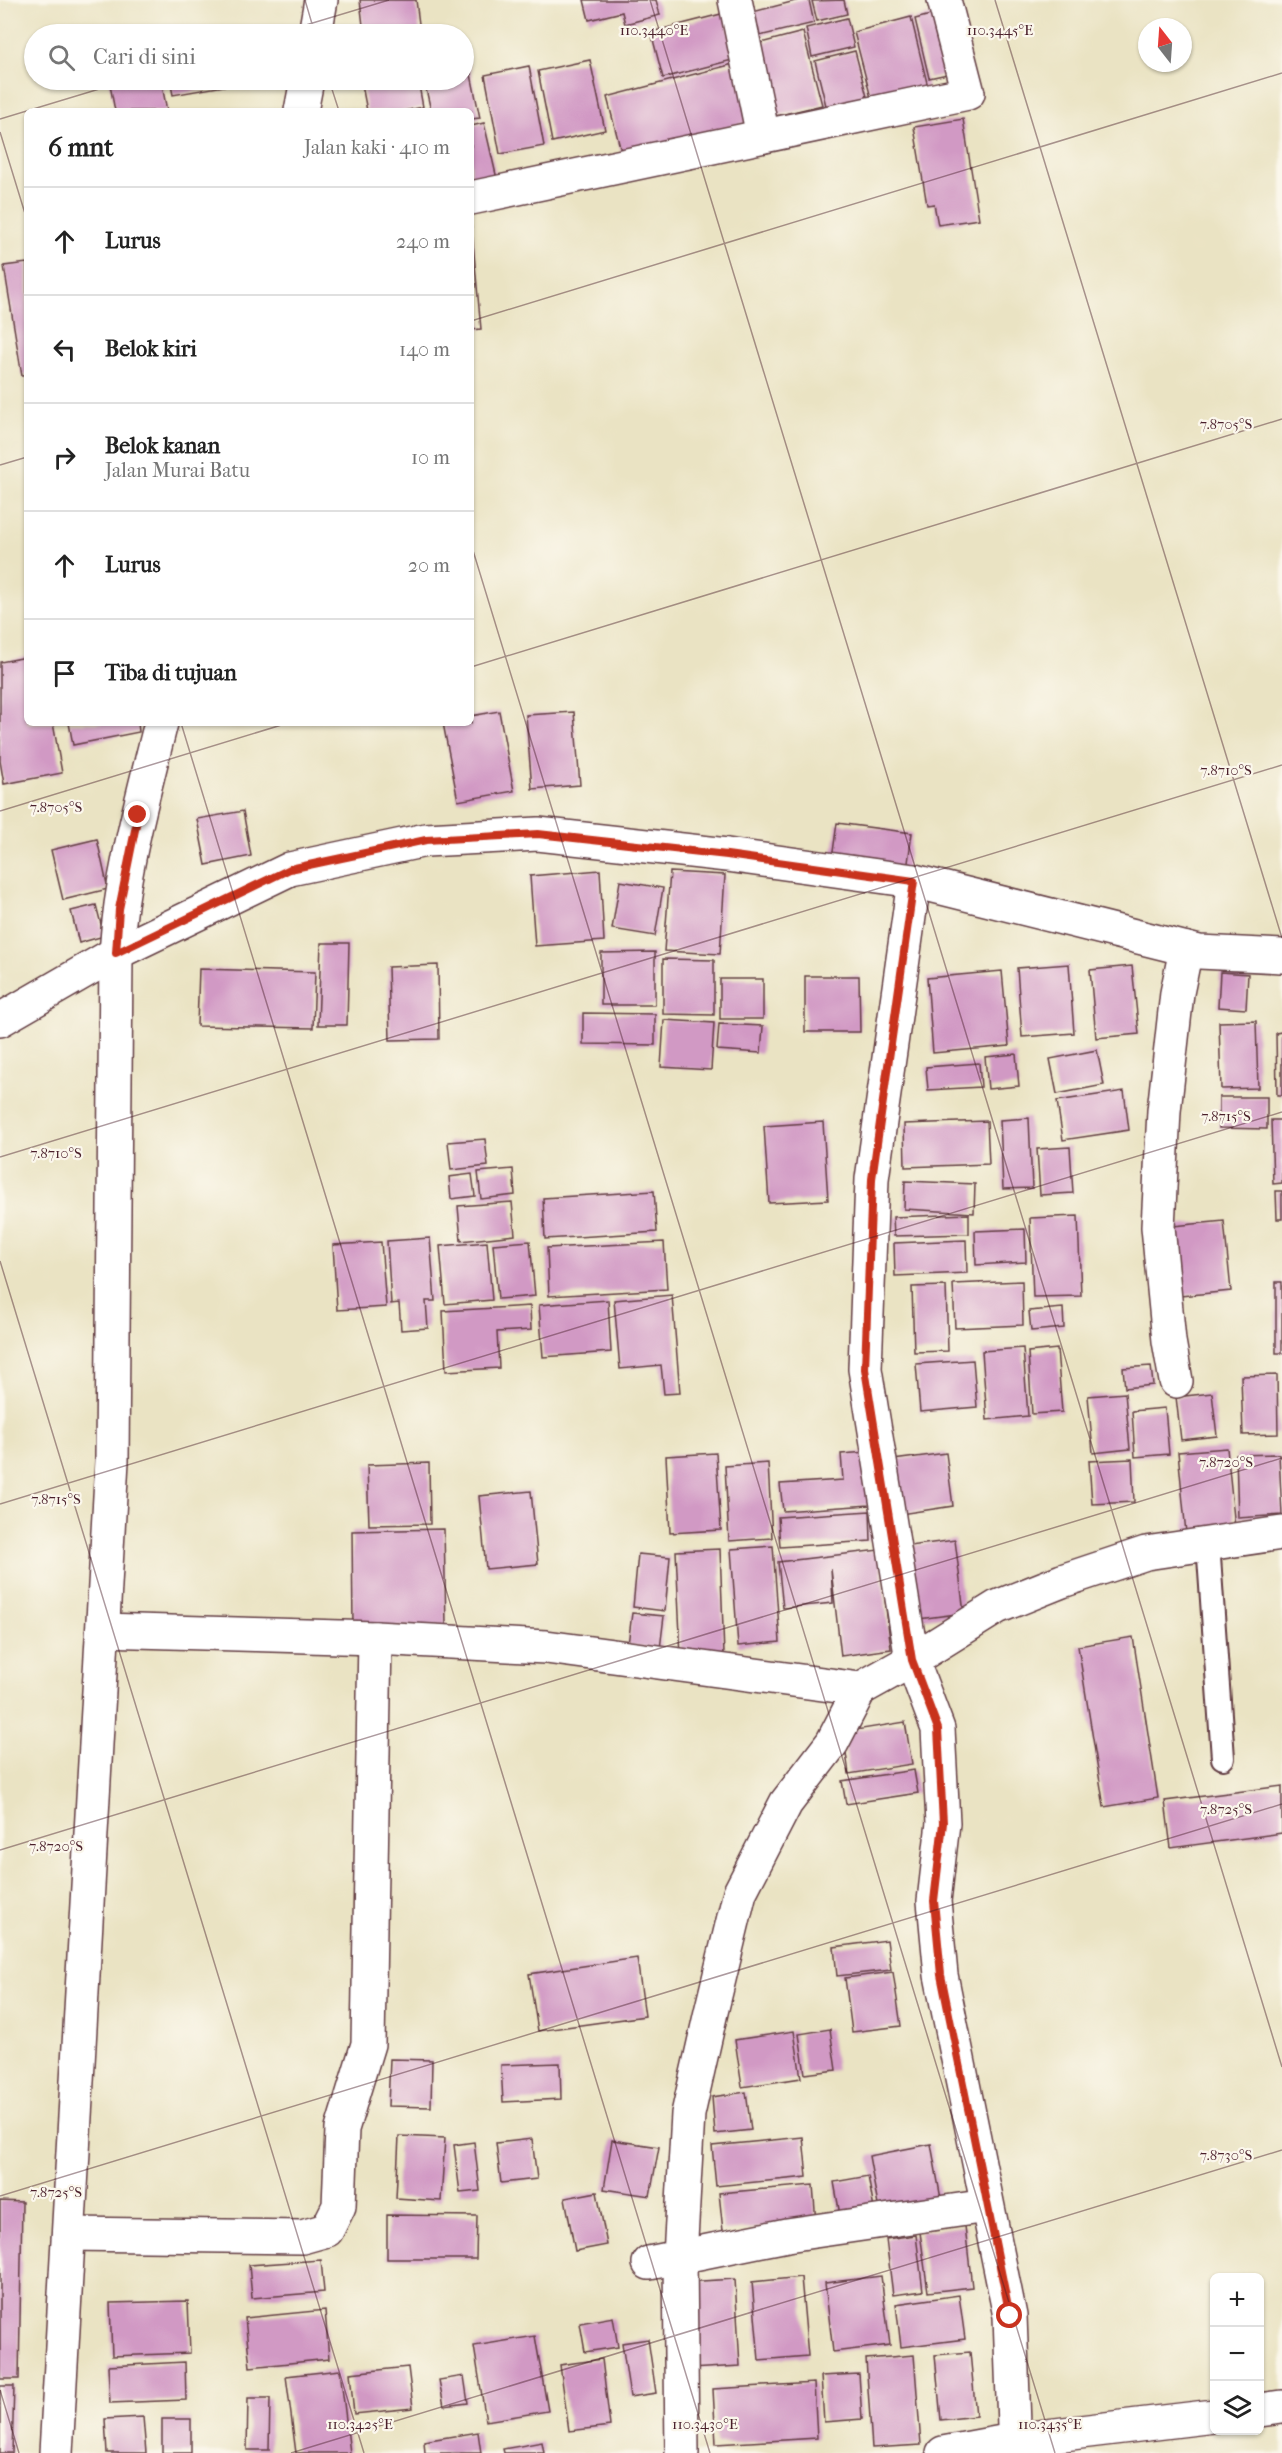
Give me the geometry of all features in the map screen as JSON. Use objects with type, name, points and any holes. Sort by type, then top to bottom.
[{"type":"street","points":[[317,24],[321,0]]},
{"type":"street","points":[[735,0],[763,136]]},
{"type":"street","points":[[474,197],[968,93],[944,0]]},
{"type":"street","points":[[302,108],[305,90]]},
{"type":"street","points":[[56,2453],[112,1461],[116,953],[119,909],[138,815],[160,726]]},
{"type":"street","points":[[0,1020],[116,953],[290,869],[426,840],[538,834],[727,855],[914,881],[1199,952],[1282,956]]},
{"type":"street","points":[[914,881],[872,1179],[865,1369],[912,1660],[938,1729],[943,1823],[934,1901],[941,1975],[1010,2316],[1014,2447]]},
{"type":"street","points":[[1176,1381],[1169,1341],[1158,1227],[1164,1111],[1177,993],[1186,949]]},
{"type":"street","points":[[682,2453],[665,2260],[688,2115],[740,1892],[786,1803],[832,1743],[860,1689],[912,1660],[997,1606],[1062,1581],[1146,1553],[1282,1533]]},
{"type":"street","points":[[103,1630],[375,1638],[546,1647],[860,1689]]},
{"type":"street","points":[[69,2234],[303,2237],[327,2229],[339,2206],[342,2129],[368,2044],[375,1638]]},
{"type":"street","points":[[665,2260],[787,2235],[987,2206]]},
{"type":"street","points":[[1264,2409],[1282,2407]]},
{"type":"street","points":[[944,2453],[1014,2447],[1210,2417]]},
{"type":"lane","points":[[1208,1543],[1223,1758]]},
{"type":"building","points":[[360,0],[416,0],[419,24],[363,24]]},
{"type":"building","points":[[584,0],[656,0],[660,15],[625,24],[622,12],[589,20]]},
{"type":"building","points":[[799,0],[809,0],[814,23],[751,38],[745,14]]},
{"type":"building","points":[[844,0],[847,14],[817,21],[812,1]]},
{"type":"building","points":[[725,13],[736,59],[663,78],[651,32]]},
{"type":"building","points":[[938,13],[952,73],[929,78],[915,19]]},
{"type":"building","points":[[911,17],[928,87],[872,102],[854,32]]},
{"type":"building","points":[[847,18],[854,47],[812,57],[806,28]]},
{"type":"building","points":[[803,32],[822,105],[772,117],[753,45]]},
{"type":"building","points":[[855,51],[870,108],[829,118],[815,61]]},
{"type":"building","points":[[590,60],[605,130],[552,142],[538,71]]},
{"type":"building","points":[[741,62],[756,120],[622,155],[607,97]]},
{"type":"building","points":[[529,66],[544,146],[500,154],[485,75]]},
{"type":"building","points":[[474,89],[480,118],[474,119],[474,108],[430,108],[426,90]]},
{"type":"building","points":[[111,90],[163,90],[166,108],[114,108]]},
{"type":"building","points":[[172,90],[202,90],[173,95]]},
{"type":"building","points":[[363,90],[420,90],[423,107],[418,108],[366,108]]},
{"type":"building","points":[[963,119],[979,219],[938,225],[934,204],[927,205],[914,127]]},
{"type":"building","points":[[484,123],[497,179],[474,184],[474,125]]},
{"type":"building","points":[[474,254],[481,329],[474,330]]},
{"type":"building","points":[[24,263],[24,376],[22,376],[4,266]]},
{"type":"building","points":[[24,658],[24,726],[54,726],[62,773],[4,784],[0,761],[0,662]]},
{"type":"building","points":[[499,711],[514,791],[458,801],[444,726],[474,726],[474,715]]},
{"type":"building","points":[[574,712],[580,785],[532,789],[526,715]]},
{"type":"building","points":[[70,726],[138,726],[139,732],[73,745]]},
{"type":"building","points":[[243,811],[251,856],[206,865],[197,819]]},
{"type":"building","points":[[837,823],[912,833],[907,870],[832,859]]},
{"type":"building","points":[[97,839],[108,889],[63,900],[51,850]]},
{"type":"building","points":[[600,870],[604,941],[535,946],[530,876]]},
{"type":"building","points":[[670,872],[725,875],[720,954],[664,951]]},
{"type":"building","points":[[620,881],[663,888],[655,936],[612,929]]},
{"type":"building","points":[[96,905],[104,936],[79,943],[71,911]]},
{"type":"building","points":[[321,943],[349,943],[347,1025],[318,1025]]},
{"type":"building","points":[[655,952],[655,1005],[601,1005],[601,953]]},
{"type":"building","points":[[663,959],[714,960],[714,1015],[663,1014]]},
{"type":"building","points":[[1069,964],[1074,1033],[1022,1037],[1017,968]]},
{"type":"building","points":[[438,965],[439,1039],[390,1040],[388,967]]},
{"type":"building","points":[[1132,966],[1139,1034],[1096,1038],[1090,970]]},
{"type":"building","points":[[199,969],[315,972],[313,1028],[197,1026]]},
{"type":"building","points":[[1002,971],[1009,1046],[933,1053],[927,978]]},
{"type":"building","points":[[1220,972],[1248,974],[1246,1009],[1218,1007]]},
{"type":"building","points":[[805,976],[859,976],[860,1032],[805,1032]]},
{"type":"building","points":[[720,979],[763,979],[763,1019],[720,1019]]},
{"type":"building","points":[[583,1013],[655,1014],[655,1045],[583,1044]]},
{"type":"building","points":[[664,1020],[714,1023],[711,1070],[661,1067]]},
{"type":"building","points":[[1256,1021],[1258,1088],[1221,1089],[1219,1022]]},
{"type":"building","points":[[719,1024],[763,1026],[761,1053],[717,1050]]},
{"type":"building","points":[[1282,1032],[1282,1095],[1277,1095],[1276,1033]]},
{"type":"building","points":[[1097,1050],[1104,1085],[1057,1094],[1050,1059]]},
{"type":"building","points":[[1016,1054],[1019,1086],[988,1089],[985,1057]]},
{"type":"building","points":[[979,1063],[981,1087],[928,1090],[926,1067]]},
{"type":"building","points":[[1124,1091],[1129,1130],[1063,1140],[1057,1101]]},
{"type":"building","points":[[1219,1097],[1267,1097],[1267,1129],[1219,1128]]},
{"type":"building","points":[[1029,1118],[1032,1188],[1003,1189],[1000,1120]]},
{"type":"building","points":[[1271,1120],[1282,1120],[1282,1183],[1273,1184]]},
{"type":"building","points":[[987,1121],[989,1164],[905,1167],[904,1124]]},
{"type":"building","points":[[823,1122],[828,1200],[769,1203],[764,1126]]},
{"type":"building","points":[[485,1139],[488,1166],[451,1170],[448,1142]]},
{"type":"building","points":[[1070,1147],[1073,1193],[1040,1195],[1037,1149]]},
{"type":"building","points":[[513,1169],[515,1195],[481,1199],[478,1172]]},
{"type":"building","points":[[472,1174],[475,1196],[451,1199],[449,1177]]},
{"type":"building","points":[[905,1181],[975,1184],[974,1213],[904,1209]]},
{"type":"building","points":[[654,1191],[657,1232],[545,1239],[543,1198]]},
{"type":"building","points":[[1276,1191],[1282,1191],[1282,1219],[1277,1219]]},
{"type":"building","points":[[512,1202],[515,1235],[461,1241],[458,1206]]},
{"type":"building","points":[[969,1214],[969,1234],[894,1236],[893,1217]]},
{"type":"building","points":[[1078,1216],[1081,1296],[1033,1297],[1030,1218]]},
{"type":"building","points":[[1224,1221],[1231,1291],[1170,1297],[1163,1227]]},
{"type":"building","points":[[1025,1229],[1026,1262],[976,1265],[975,1231]]},
{"type":"building","points":[[430,1238],[435,1301],[426,1301],[428,1328],[401,1330],[399,1303],[391,1304],[387,1241]]},
{"type":"building","points":[[966,1240],[967,1273],[895,1276],[894,1243]]},
{"type":"building","points":[[530,1241],[535,1296],[498,1299],[493,1244]]},
{"type":"building","points":[[381,1242],[386,1307],[337,1310],[333,1245]]},
{"type":"building","points":[[487,1242],[492,1300],[445,1304],[440,1246]]},
{"type":"building","points":[[664,1242],[667,1289],[549,1296],[547,1248]]},
{"type":"building","points":[[1022,1281],[1023,1325],[955,1328],[953,1284]]},
{"type":"building","points":[[1276,1282],[1282,1282],[1282,1353],[1276,1353]]},
{"type":"building","points":[[946,1286],[948,1351],[914,1352],[912,1287]]},
{"type":"building","points":[[672,1295],[680,1393],[664,1394],[661,1365],[620,1369],[614,1300]]},
{"type":"building","points":[[608,1300],[611,1352],[543,1357],[539,1305]]},
{"type":"building","points":[[530,1306],[531,1330],[497,1332],[499,1368],[446,1371],[443,1311]]},
{"type":"building","points":[[1063,1308],[1064,1328],[1031,1331],[1029,1311]]},
{"type":"building","points":[[1023,1348],[1028,1416],[987,1420],[982,1351]]},
{"type":"building","points":[[1057,1349],[1062,1412],[1032,1414],[1028,1352]]},
{"type":"building","points":[[973,1360],[977,1407],[920,1412],[916,1364]]},
{"type":"building","points":[[1151,1366],[1153,1385],[1125,1388],[1123,1368]]},
{"type":"building","points":[[1277,1375],[1278,1434],[1243,1435],[1241,1376]]},
{"type":"building","points":[[1125,1393],[1130,1449],[1093,1453],[1088,1396]]},
{"type":"building","points":[[1212,1393],[1217,1436],[1181,1440],[1176,1397]]},
{"type":"building","points":[[1165,1408],[1169,1454],[1135,1457],[1132,1411]]},
{"type":"building","points":[[1227,1448],[1235,1528],[1186,1533],[1178,1452]]},
{"type":"building","points":[[867,1452],[870,1505],[783,1511],[780,1484],[843,1480],[841,1454]]},
{"type":"building","points":[[716,1453],[721,1530],[670,1533],[666,1456]]},
{"type":"building","points":[[946,1453],[953,1506],[894,1515],[886,1461]]},
{"type":"building","points":[[1279,1454],[1282,1515],[1238,1518],[1236,1455]]},
{"type":"building","points":[[1132,1459],[1134,1502],[1092,1504],[1089,1461]]},
{"type":"building","points":[[429,1463],[430,1524],[369,1525],[367,1465]]},
{"type":"building","points":[[768,1463],[772,1538],[729,1541],[725,1466]]},
{"type":"building","points":[[531,1491],[538,1564],[486,1569],[479,1496]]},
{"type":"building","points":[[870,1511],[871,1541],[780,1547],[778,1517]]},
{"type":"building","points":[[444,1529],[446,1626],[353,1628],[352,1531]]},
{"type":"building","points":[[955,1540],[964,1613],[911,1620],[902,1547]]},
{"type":"building","points":[[773,1546],[780,1642],[738,1646],[731,1549]]},
{"type":"building","points":[[720,1549],[724,1655],[681,1657],[676,1551]]},
{"type":"building","points":[[879,1550],[891,1649],[841,1656],[831,1569],[833,1603],[783,1608],[778,1562]]},
{"type":"building","points":[[638,1554],[670,1557],[665,1611],[633,1607]]},
{"type":"building","points":[[632,1613],[664,1616],[660,1649],[628,1645]]},
{"type":"building","points":[[1133,1637],[1158,1798],[1104,1807],[1078,1646]]},
{"type":"building","points":[[905,1722],[912,1764],[849,1774],[843,1732]]},
{"type":"building","points":[[914,1770],[918,1793],[846,1804],[842,1781]]},
{"type":"building","points":[[1282,1786],[1282,1833],[1171,1848],[1165,1801]]},
{"type":"building","points":[[887,1940],[891,1970],[837,1976],[834,1947]]},
{"type":"building","points":[[637,1958],[645,2016],[538,2031],[529,1974]]},
{"type":"building","points":[[893,1972],[901,2026],[852,2032],[845,1978]]},
{"type":"building","points":[[830,2029],[836,2070],[805,2074],[799,2034]]},
{"type":"building","points":[[794,2031],[801,2078],[742,2087],[735,2040]]},
{"type":"building","points":[[390,2059],[432,2060],[431,2107],[388,2106]]},
{"type":"building","points":[[560,2063],[561,2099],[503,2102],[501,2065]]},
{"type":"building","points":[[746,2092],[751,2130],[715,2134],[712,2097]]},
{"type":"building","points":[[399,2136],[445,2138],[441,2201],[396,2198]]},
{"type":"building","points":[[803,2137],[807,2177],[716,2186],[712,2146]]},
{"type":"building","points":[[532,2139],[537,2179],[501,2183],[496,2143]]},
{"type":"building","points":[[612,2140],[659,2147],[650,2196],[604,2189]]},
{"type":"building","points":[[474,2142],[480,2191],[460,2193],[454,2145]]},
{"type":"building","points":[[931,2144],[941,2199],[879,2211],[869,2156]]},
{"type":"building","points":[[868,2176],[874,2209],[840,2215],[834,2182]]},
{"type":"building","points":[[813,2185],[816,2223],[723,2231],[719,2193]]},
{"type":"building","points":[[597,2192],[607,2245],[575,2251],[565,2198]]},
{"type":"building","points":[[0,2201],[22,2202],[19,2379],[0,2379]]},
{"type":"building","points":[[387,2215],[477,2216],[476,2259],[387,2259]]},
{"type":"building","points":[[965,2226],[972,2287],[928,2292],[920,2232]]},
{"type":"building","points":[[916,2235],[923,2291],[893,2295],[886,2239]]},
{"type":"building","points":[[321,2260],[324,2292],[252,2298],[249,2265]]},
{"type":"building","points":[[881,2276],[890,2345],[833,2352],[825,2283]]},
{"type":"building","points":[[801,2277],[808,2356],[759,2360],[752,2282]]},
{"type":"building","points":[[735,2279],[740,2366],[690,2369],[685,2282]]},
{"type":"building","points":[[959,2295],[965,2339],[901,2347],[896,2304]]},
{"type":"building","points":[[188,2301],[190,2353],[112,2356],[110,2303]]},
{"type":"building","points":[[325,2310],[329,2359],[250,2367],[245,2318]]},
{"type":"building","points":[[613,2317],[618,2347],[585,2352],[580,2323]]},
{"type":"building","points":[[535,2336],[548,2411],[486,2421],[474,2346]]},
{"type":"building","points":[[648,2339],[656,2393],[630,2397],[622,2343]]},
{"type":"building","points":[[970,2352],[976,2416],[941,2420],[935,2355]]},
{"type":"building","points":[[914,2355],[921,2445],[872,2448],[866,2359]]},
{"type":"building","points":[[602,2359],[610,2426],[569,2431],[560,2365]]},
{"type":"building","points":[[185,2362],[186,2400],[110,2403],[108,2366]]},
{"type":"building","points":[[408,2367],[413,2408],[354,2414],[350,2373]]},
{"type":"building","points":[[340,2370],[350,2453],[296,2453],[286,2376]]},
{"type":"building","points":[[859,2374],[862,2419],[824,2422],[821,2376]]},
{"type":"building","points":[[464,2376],[468,2403],[444,2406],[439,2380]]},
{"type":"building","points":[[814,2383],[817,2438],[716,2444],[713,2389]]},
{"type":"building","points":[[0,2386],[14,2386],[12,2453],[0,2453]]},
{"type":"building","points":[[248,2398],[270,2398],[269,2450],[247,2450]]},
{"type":"building","points":[[143,2417],[146,2453],[107,2453],[105,2419]]},
{"type":"building","points":[[162,2419],[191,2419],[191,2453],[162,2453]]},
{"type":"building","points":[[478,2432],[481,2453],[425,2453],[424,2441]]},
{"type":"building","points":[[542,2442],[544,2453],[504,2453],[503,2449]]},
{"type":"route","points":[[138,815],[119,909],[116,953],[290,869],[426,840],[538,834],[727,855],[914,881],[872,1179],[865,1369],[912,1660],[938,1729],[943,1823],[934,1901],[941,1975],[1010,2316]]}]
